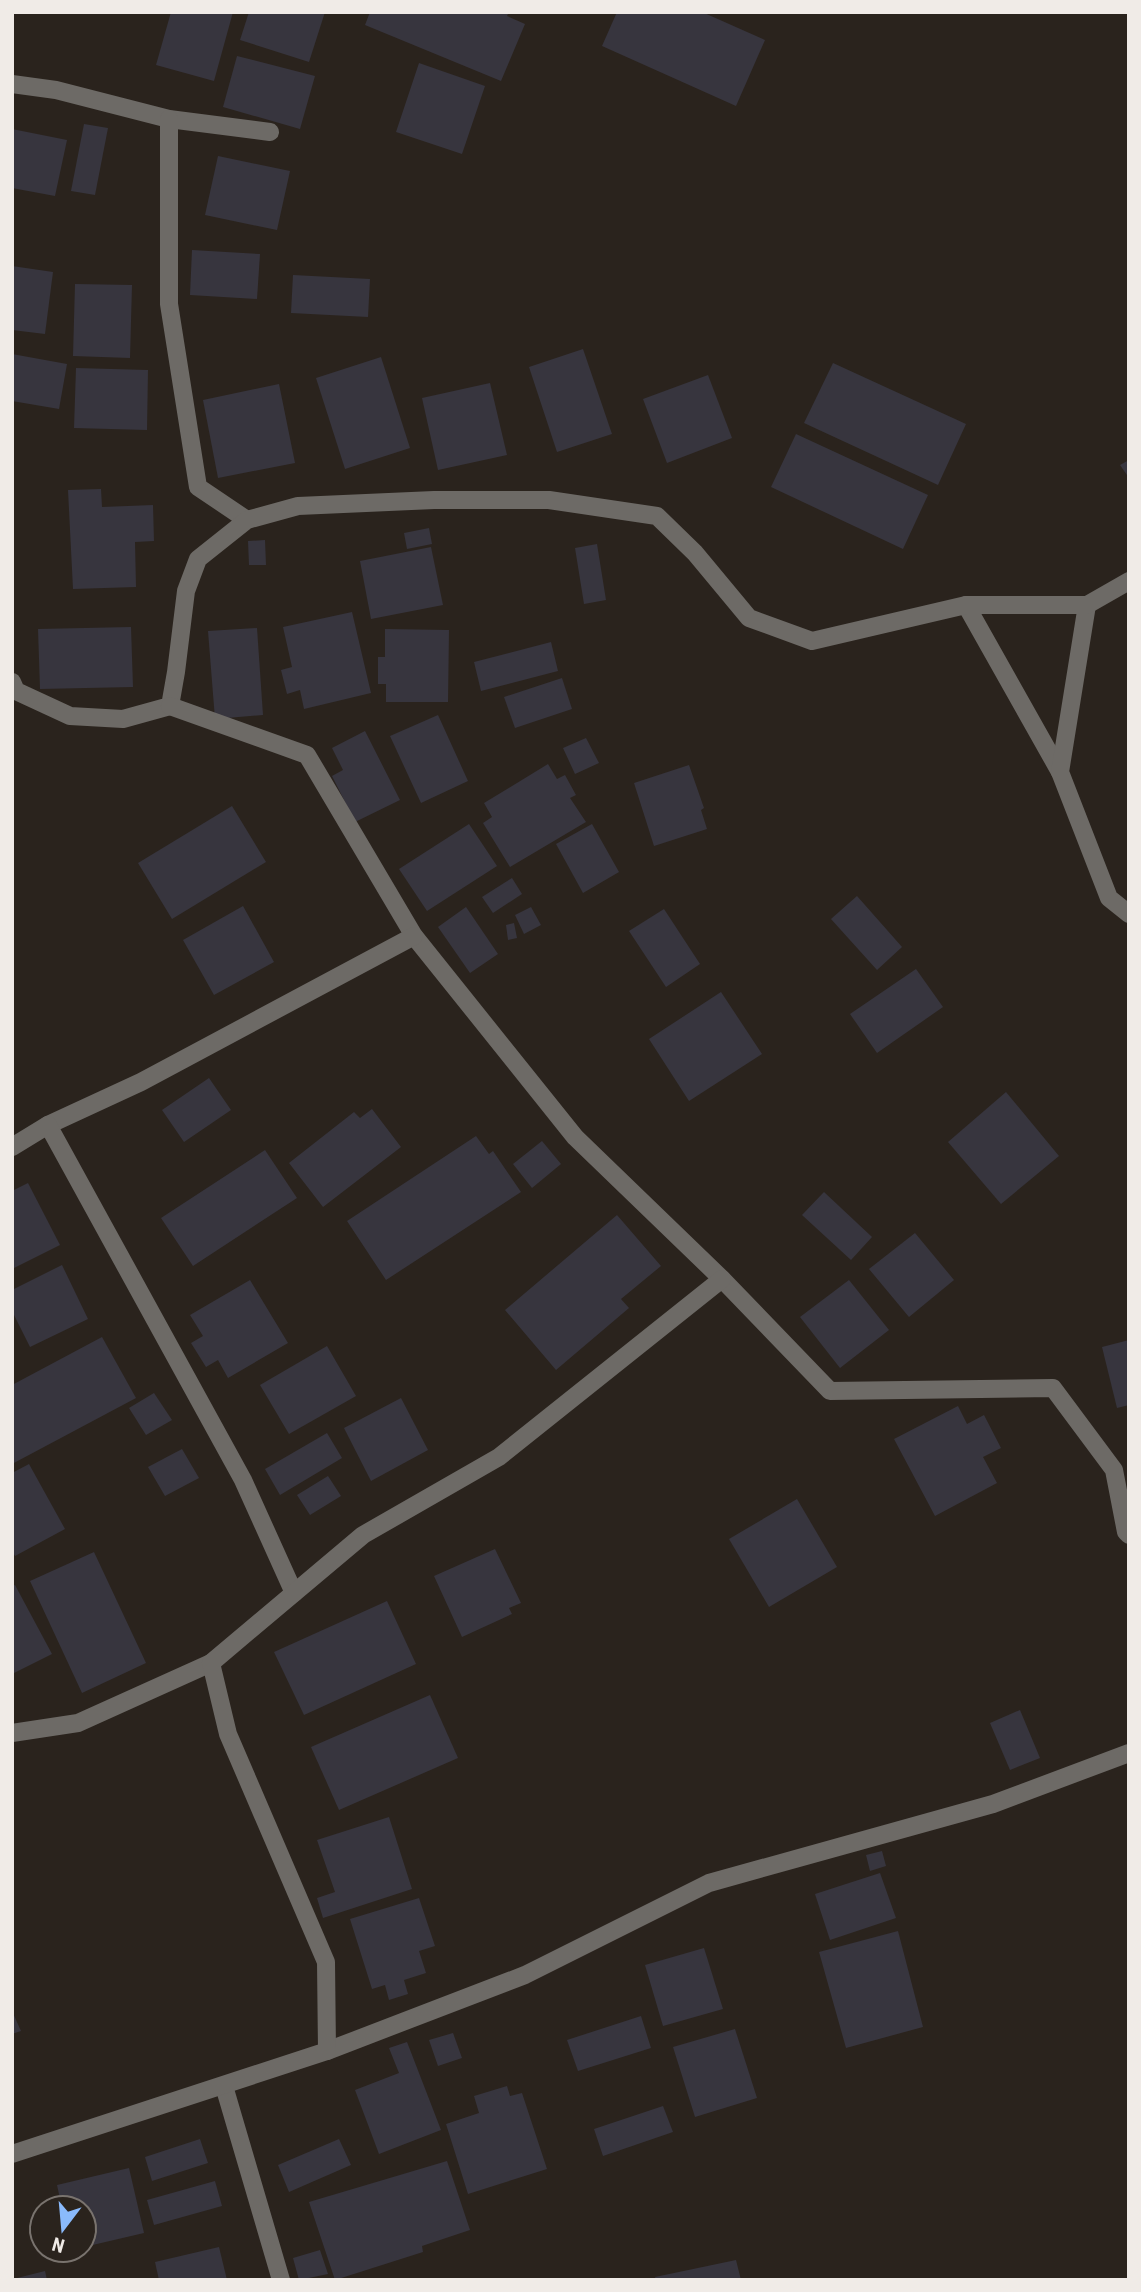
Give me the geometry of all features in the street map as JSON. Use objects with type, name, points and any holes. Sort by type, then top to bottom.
[{"type":"street","points":[[12,84],[56,90],[169,120],[270,132]]},
{"type":"street","points":[[169,120],[169,304],[198,487],[247,520]]},
{"type":"street","points":[[170,706],[186,591],[198,559],[247,520],[298,506],[434,500],[549,500],[657,516],[695,553],[749,618],[812,642],[966,605],[1087,605],[1129,582]]},
{"type":"street","points":[[966,605],[1060,772],[1109,898],[1129,914]]},
{"type":"street","points":[[1060,772],[1087,605]]},
{"type":"street","points":[[12,682],[16,691],[69,716],[124,719],[170,706],[307,755],[414,936],[575,1137],[722,1279],[831,1391],[1053,1388],[1114,1470],[1126,1532],[1129,1535]]},
{"type":"street","points":[[12,1147],[48,1125],[141,1082],[414,936]]},
{"type":"street","points":[[48,1125],[243,1480],[294,1593]]},
{"type":"street","points":[[12,1733],[78,1723],[211,1663],[363,1535],[499,1457],[722,1279]]},
{"type":"street","points":[[211,1663],[228,1734],[326,1962],[327,2052]]},
{"type":"street","points":[[12,2154],[327,2052],[525,1975],[709,1883],[993,1804],[1129,1753]]},
{"type":"street","points":[[224,2086],[281,2280]]},
{"type":"building","points":[[171,12],[233,12],[214,81],[156,65]]},
{"type":"building","points":[[249,12],[325,12],[309,62],[240,40]]},
{"type":"building","points":[[370,12],[509,12],[507,16],[525,24],[501,81],[365,25]]},
{"type":"building","points":[[617,12],[702,12],[765,40],[736,106],[602,46]]},
{"type":"building","points":[[237,56],[315,76],[300,129],[223,107]]},
{"type":"building","points":[[419,63],[485,86],[462,154],[396,132]]},
{"type":"building","points":[[84,124],[108,128],[95,195],[71,191]]},
{"type":"building","points":[[12,129],[67,140],[55,196],[12,188]]},
{"type":"building","points":[[218,156],[290,171],[277,230],[205,215]]},
{"type":"building","points":[[192,250],[260,254],[257,299],[190,295]]},
{"type":"building","points":[[12,266],[53,272],[45,334],[12,330]]},
{"type":"building","points":[[293,275],[370,279],[368,317],[291,313]]},
{"type":"building","points":[[75,284],[132,285],[130,358],[73,356]]},
{"type":"building","points":[[583,349],[612,434],[557,452],[529,367]]},
{"type":"building","points":[[12,354],[67,364],[59,409],[12,401]]},
{"type":"building","points":[[381,357],[410,448],[345,469],[316,378]]},
{"type":"building","points":[[833,363],[966,424],[938,485],[804,423]]},
{"type":"building","points":[[76,368],[148,370],[147,430],[74,428]]},
{"type":"building","points":[[708,375],[732,438],[667,463],[643,399]]},
{"type":"building","points":[[490,383],[507,455],[438,470],[422,398]]},
{"type":"building","points":[[279,384],[295,463],[218,478],[203,400]]},
{"type":"building","points":[[796,434],[928,495],[903,549],[771,487]]},
{"type":"building","points":[[1129,460],[1129,478],[1120,465]]},
{"type":"building","points":[[101,489],[102,507],[153,505],[154,541],[135,542],[136,587],[73,589],[68,490]]},
{"type":"building","points":[[429,528],[432,544],[407,549],[404,533]]},
{"type":"building","points":[[265,540],[266,565],[249,565],[248,541]]},
{"type":"building","points":[[597,544],[606,600],[584,604],[575,548]]},
{"type":"building","points":[[431,547],[443,605],[371,619],[360,561]]},
{"type":"building","points":[[352,612],[371,693],[304,709],[300,690],[287,694],[281,670],[292,667],[283,627]]},
{"type":"building","points":[[131,627],[133,687],[40,689],[38,629]]},
{"type":"building","points":[[257,628],[263,715],[215,719],[208,631]]},
{"type":"building","points":[[385,629],[449,630],[448,702],[386,702],[386,684],[378,684],[378,657],[385,657]]},
{"type":"building","points":[[551,642],[558,671],[481,691],[474,662]]},
{"type":"building","points":[[562,678],[572,709],[515,728],[504,697]]},
{"type":"building","points":[[438,715],[468,781],[421,803],[390,736]]},
{"type":"building","points":[[365,731],[400,800],[355,822],[332,776],[343,770],[332,748]]},
{"type":"building","points":[[586,738],[599,763],[575,774],[563,748]]},
{"type":"building","points":[[548,764],[557,779],[565,775],[576,795],[570,798],[586,822],[510,867],[483,823],[492,817],[484,803]]},
{"type":"building","points":[[689,765],[704,808],[701,810],[707,829],[654,846],[634,783]]},
{"type":"building","points":[[232,806],[266,862],[172,919],[138,863]]},
{"type":"building","points":[[469,824],[497,866],[427,911],[399,869]]},
{"type":"building","points":[[592,824],[619,872],[583,893],[556,844]]},
{"type":"building","points":[[512,878],[522,894],[493,913],[482,897]]},
{"type":"building","points":[[857,896],[902,947],[877,970],[831,919]]},
{"type":"building","points":[[243,906],[274,962],[214,995],[183,940]]},
{"type":"building","points":[[466,907],[498,954],[470,973],[438,927]]},
{"type":"building","points":[[531,907],[541,925],[524,934],[515,915]]},
{"type":"building","points":[[664,909],[700,964],[666,987],[629,931]]},
{"type":"building","points":[[514,923],[517,938],[508,940],[506,925]]},
{"type":"building","points":[[916,969],[943,1007],[877,1053],[850,1014]]},
{"type":"building","points":[[721,992],[762,1054],[689,1101],[649,1039]]},
{"type":"building","points":[[209,1078],[231,1110],[184,1142],[162,1110]]},
{"type":"building","points":[[1006,1092],[1059,1156],[1001,1204],[948,1142]]},
{"type":"building","points":[[372,1109],[401,1147],[323,1207],[289,1163],[354,1112],[360,1118]]},
{"type":"building","points":[[476,1136],[489,1154],[493,1151],[521,1192],[386,1280],[347,1221]]},
{"type":"building","points":[[542,1141],[561,1164],[532,1188],[513,1164]]},
{"type":"building","points":[[265,1150],[297,1198],[193,1266],[161,1218]]},
{"type":"building","points":[[28,1183],[60,1245],[12,1269],[12,1191]]},
{"type":"building","points":[[824,1192],[872,1237],[851,1260],[802,1215]]},
{"type":"building","points":[[617,1215],[661,1266],[621,1299],[629,1308],[556,1370],[505,1310]]},
{"type":"building","points":[[915,1233],[954,1280],[909,1317],[869,1269]]},
{"type":"building","points":[[62,1265],[88,1319],[30,1347],[12,1311],[12,1290]]},
{"type":"building","points":[[250,1280],[288,1343],[228,1378],[218,1360],[206,1367],[191,1343],[203,1336],[190,1315]]},
{"type":"building","points":[[849,1280],[889,1330],[840,1368],[800,1317]]},
{"type":"building","points":[[102,1337],[136,1398],[12,1464],[12,1385]]},
{"type":"building","points":[[1129,1340],[1129,1405],[1117,1408],[1102,1347]]},
{"type":"building","points":[[327,1346],[356,1396],[289,1434],[260,1385]]},
{"type":"building","points":[[154,1393],[172,1420],[146,1435],[129,1408]]},
{"type":"building","points":[[401,1398],[428,1450],[371,1481],[344,1428]]},
{"type":"building","points":[[958,1406],[967,1424],[984,1415],[1001,1448],[983,1457],[997,1483],[935,1516],[894,1439]]},
{"type":"building","points":[[327,1433],[342,1458],[280,1495],[265,1469]]},
{"type":"building","points":[[182,1449],[199,1478],[165,1496],[148,1467]]},
{"type":"building","points":[[29,1464],[65,1529],[15,1556],[12,1551],[12,1473]]},
{"type":"building","points":[[328,1476],[341,1496],[310,1515],[297,1495]]},
{"type":"building","points":[[797,1499],[837,1567],[769,1607],[729,1539]]},
{"type":"building","points":[[495,1549],[521,1603],[509,1608],[512,1614],[462,1637],[434,1576]]},
{"type":"building","points":[[94,1552],[146,1663],[82,1693],[30,1581]]},
{"type":"building","points":[[15,1585],[52,1654],[12,1674],[12,1586]]},
{"type":"building","points":[[387,1601],[416,1664],[304,1715],[274,1652]]},
{"type":"building","points":[[430,1695],[458,1758],[339,1810],[311,1747]]},
{"type":"building","points":[[1020,1710],[1040,1758],[1010,1770],[990,1723]]},
{"type":"building","points":[[389,1817],[412,1889],[323,1918],[317,1898],[335,1892],[317,1840]]},
{"type":"building","points":[[882,1851],[886,1866],[870,1871],[866,1855]]},
{"type":"building","points":[[880,1873],[896,1918],[830,1940],[815,1894]]},
{"type":"building","points":[[419,1898],[435,1946],[419,1951],[426,1973],[404,1980],[408,1994],[389,2000],[385,1985],[372,1989],[350,1919]]},
{"type":"building","points":[[898,1931],[923,2027],[846,2048],[819,1952]]},
{"type":"building","points":[[704,1948],[723,2009],[663,2026],[645,1965]]},
{"type":"building","points":[[12,2011],[21,2031],[12,2034]]},
{"type":"building","points":[[641,2016],[651,2048],[578,2071],[567,2040]]},
{"type":"building","points":[[735,2029],[757,2098],[695,2117],[673,2047]]},
{"type":"building","points":[[453,2033],[462,2058],[438,2066],[429,2040]]},
{"type":"building","points":[[407,2042],[441,2130],[379,2154],[355,2090],[399,2073],[389,2048]]},
{"type":"building","points":[[507,2086],[510,2096],[522,2093],[547,2169],[468,2194],[446,2124],[479,2113],[474,2096]]},
{"type":"building","points":[[663,2106],[673,2132],[603,2156],[594,2129]]},
{"type":"building","points":[[200,2139],[208,2163],[152,2181],[145,2157]]},
{"type":"building","points":[[339,2139],[351,2165],[289,2192],[278,2165]]},
{"type":"building","points":[[447,2161],[470,2230],[422,2246],[423,2252],[335,2280],[309,2202]]},
{"type":"building","points":[[129,2168],[144,2233],[98,2244],[98,2194],[59,2194],[57,2185]]},
{"type":"building","points":[[215,2181],[222,2206],[154,2225],[147,2200]]},
{"type":"building","points":[[219,2247],[227,2280],[159,2280],[155,2262]]},
{"type":"building","points":[[320,2250],[328,2274],[299,2280],[293,2258]]},
{"type":"building","points":[[736,2260],[741,2280],[656,2280],[655,2277]]},
{"type":"building","points":[[45,2271],[47,2280],[13,2280],[13,2279]]}]
